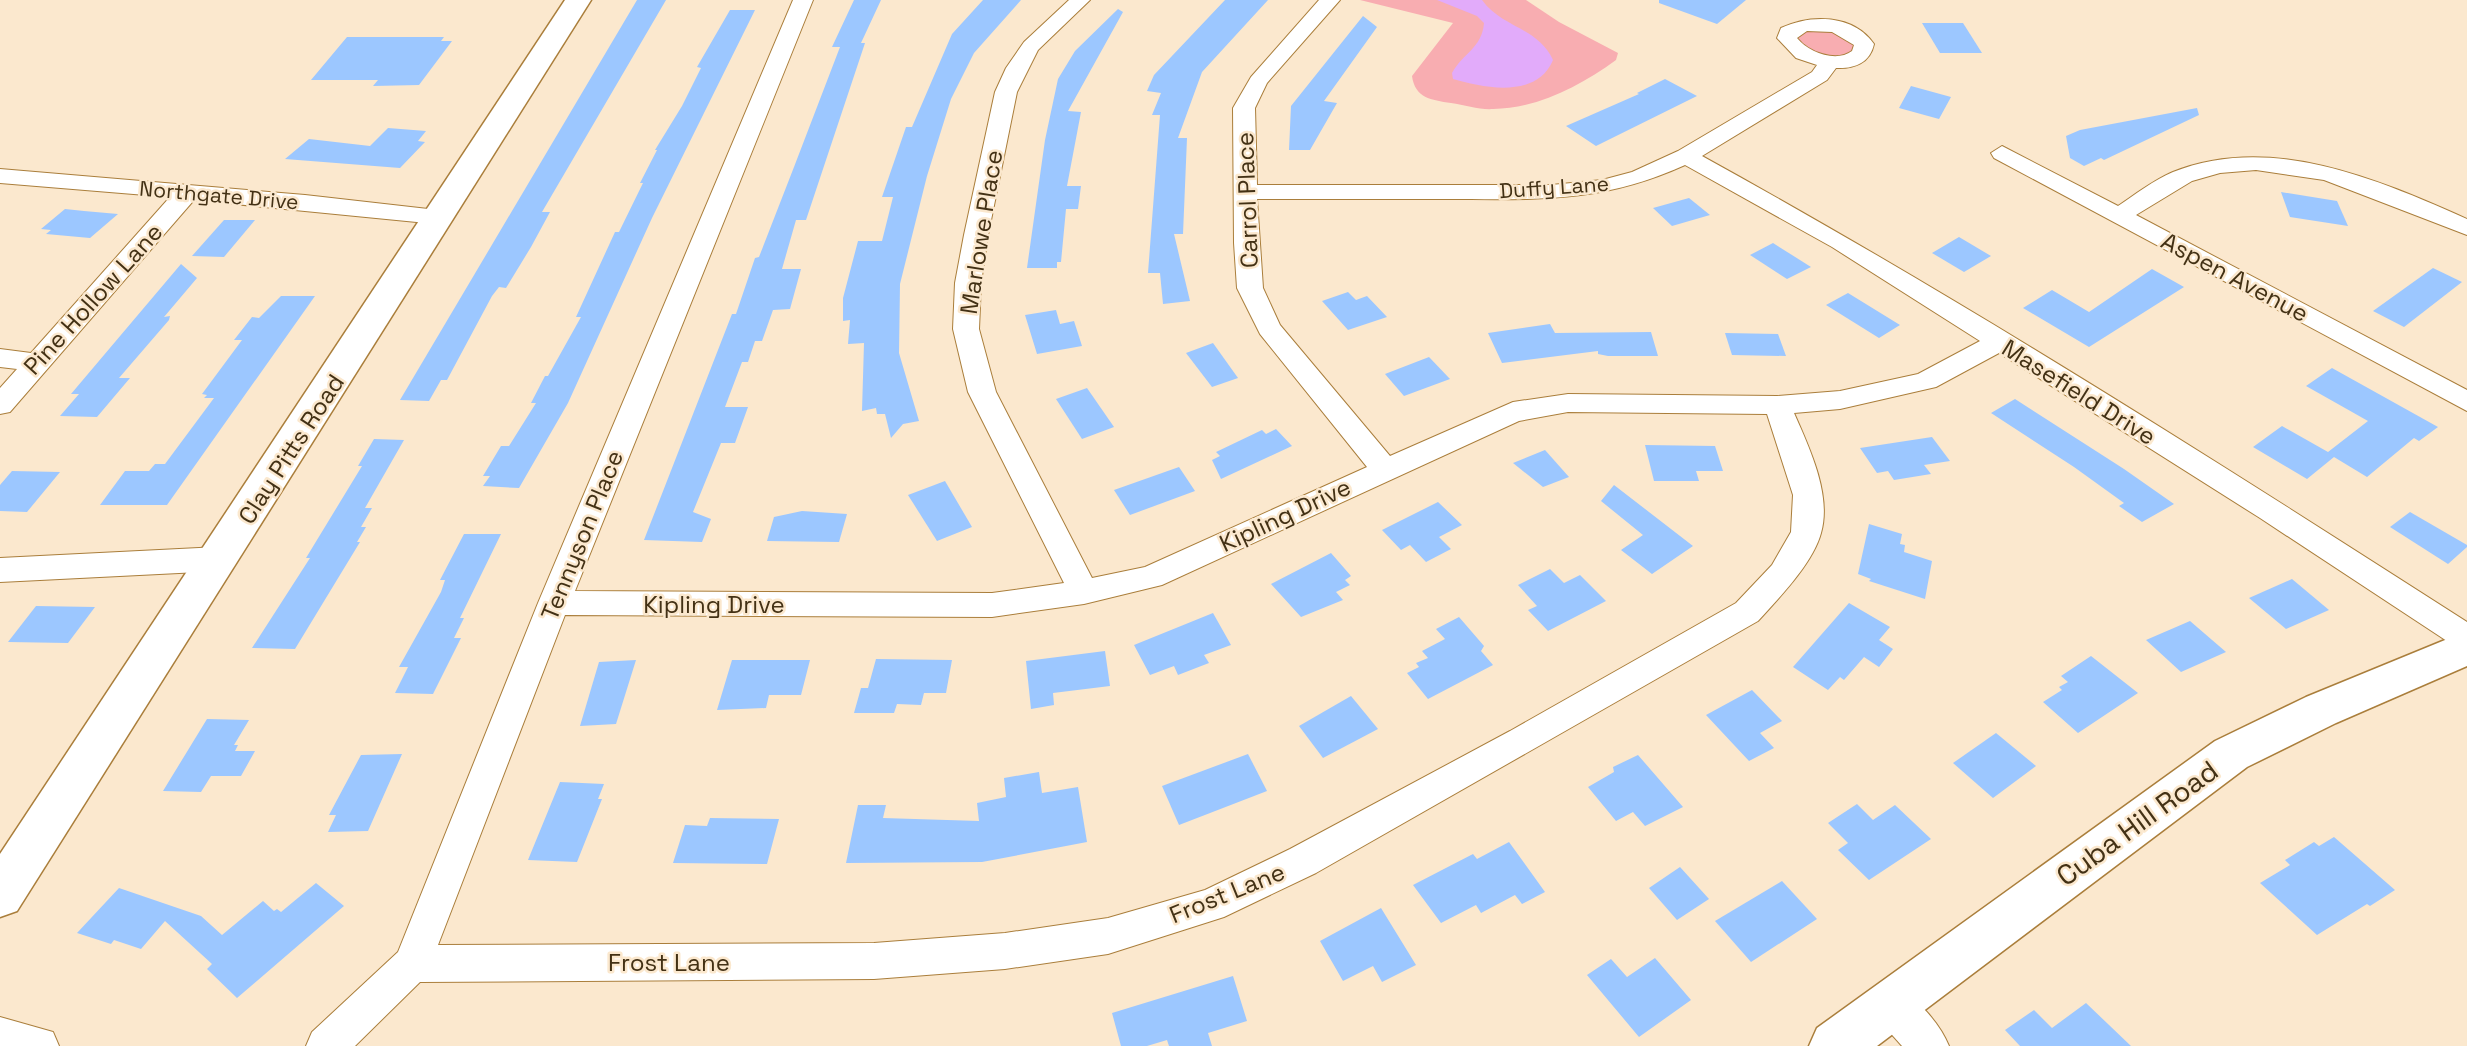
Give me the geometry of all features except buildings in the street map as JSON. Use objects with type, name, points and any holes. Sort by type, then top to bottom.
[{"type":"street","name":"Clay Pitts Road","points":[[0,895],[377,317],[437,217],[579,0]]},
{"type":"street","name":"Tennyson Place","points":[[327,1046],[412,964],[554,603],[803,0]]},
{"type":"street","name":"Marlowe Place","points":[[1080,0],[1031,46],[1016,68],[1006,92],[976,234],[968,283],[966,329],[982,392],[1084,592]]},
{"type":"street","name":"Carrol Place","points":[[1329,0],[1258,81],[1244,108],[1244,192],[1250,288],[1269,328],[1385,469]]},
{"type":"street","name":"Duffy Lane","points":[[1244,192],[1551,192],[1603,187],[1628,180],[1686,156],[1820,76],[1829,62]]},
{"type":"street","name":"Aspen Avenue","points":[[2002,153],[2467,402]]},
{"type":"street","name":"Masefield Drive","points":[[1686,156],[1841,242],[2270,510],[2467,638]]},
{"type":"street","points":[[2120,215],[2182,177],[2206,169],[2241,165],[2279,166],[2350,180],[2397,196],[2467,228]]},
{"type":"street","name":"Northgate Drive","points":[[0,176],[305,202],[437,217]]},
{"type":"street","name":"Pine Hollow Lane","points":[[0,405],[187,193]]},
{"type":"street","name":"Kipling Drive","points":[[554,603],[992,605],[1084,592],[1151,577],[1513,412],[1569,403],[1777,405],[1840,401],[1926,381],[1998,342]]},
{"type":"street","points":[[0,358],[37,362]]},
{"type":"street","name":"Frost Lane","points":[[412,964],[874,961],[1005,951],[1108,936],[1211,905],[1327,848],[1522,741],[1747,612],[1783,573],[1806,533],[1808,495],[1792,440],[1777,405]]},
{"type":"street","points":[[0,570],[219,559]]},
{"type":"street","name":"Cuba Hill Road","points":[[1835,1046],[2231,754],[2321,710],[2467,648]]},
{"type":"street","points":[[1891,1004],[1929,1046]]},
{"type":"street","points":[[0,1037],[39,1046]]},
{"type":"shaded area","points":[[1360,0],[1526,0],[1559,22],[1618,53],[1616,60],[1573,87],[1527,105],[1488,109],[1437,101],[1420,93],[1412,76],[1453,23]]},
{"type":"shaded area","points":[[1437,0],[1482,0],[1499,17],[1538,41],[1553,60],[1535,81],[1523,86],[1494,87],[1453,79],[1452,73],[1480,39],[1484,23],[1477,16]]},
{"type":"shaded area","points":[[1809,27],[1849,35],[1857,51],[1836,59],[1799,48],[1795,33]]}]
